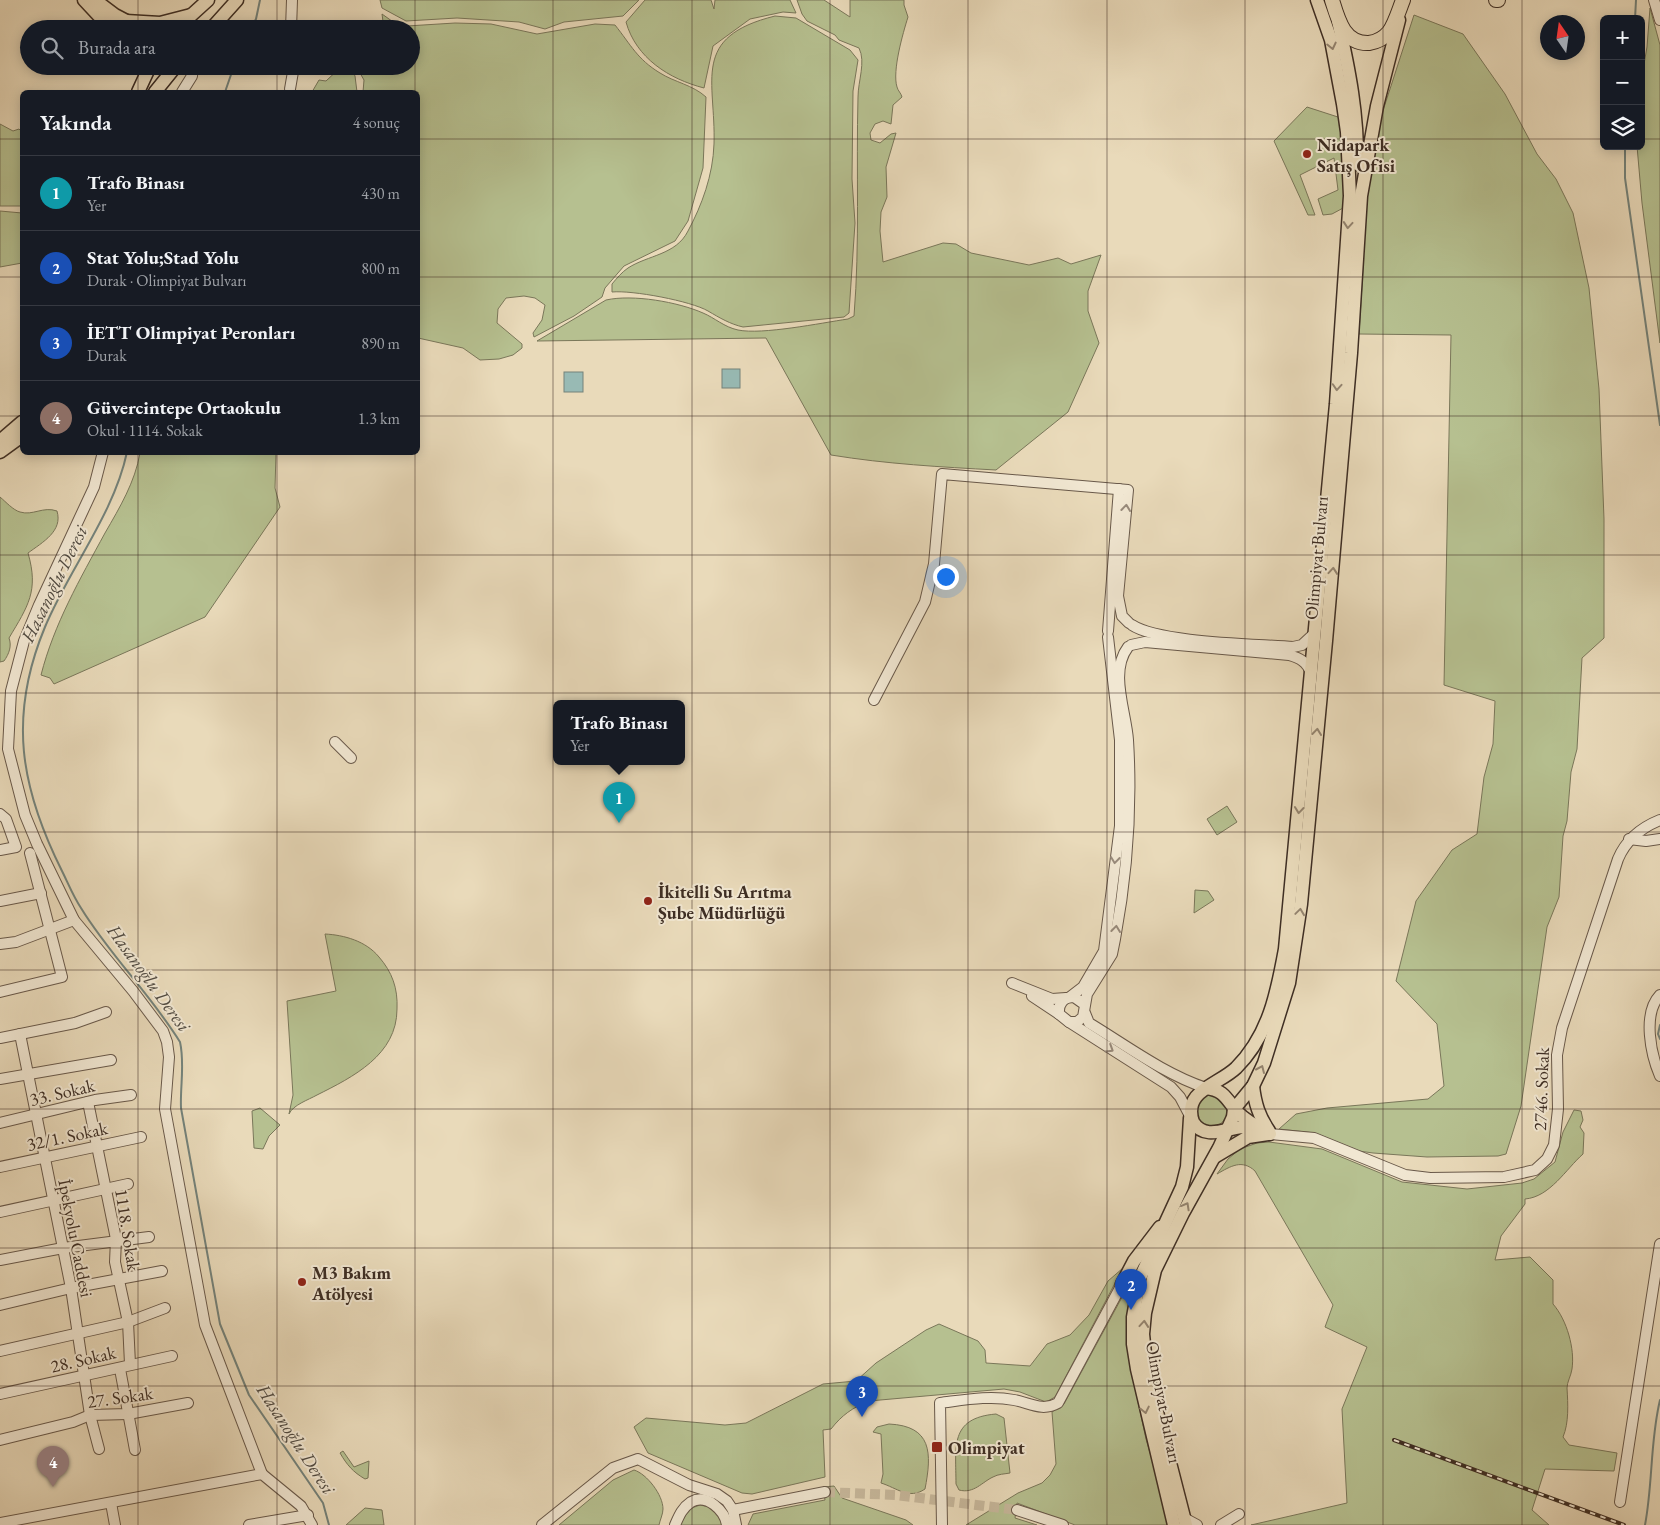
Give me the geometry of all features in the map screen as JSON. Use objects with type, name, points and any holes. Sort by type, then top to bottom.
[{"type":"highway","points":[[1332,0],[1345,33],[1352,40],[1361,43],[1381,39],[1390,32],[1404,0]]},
{"type":"main road","points":[[84,0],[98,15],[109,20]]},
{"type":"main road","points":[[96,0],[118,20]]},
{"type":"main road","points":[[186,20],[208,0]]},
{"type":"main road","points":[[219,20],[237,0]]},
{"type":"main road","name":"Olimpiyat Bulvarı","points":[[1206,1088],[1234,1070],[1259,1038],[1270,1016],[1278,991],[1289,911],[1335,413],[1350,206],[1350,169],[1344,104],[1330,40],[1317,0]]},
{"type":"main road","name":"Olimpiyat Bulvarı","points":[[1234,1109],[1253,1086],[1275,1034],[1289,983],[1301,904],[1336,532],[1361,196],[1377,106],[1404,0]]},
{"type":"main road","points":[[1336,14],[1351,77],[1358,142],[1356,179],[1350,206]]},
{"type":"main road","points":[[172,20],[191,15]]},
{"type":"main road","points":[[139,90],[145,75]]},
{"type":"main road","points":[[157,90],[169,75]]},
{"type":"main road","points":[[0,441],[20,424]]},
{"type":"main road","points":[[0,452],[20,437]]},
{"type":"main road","points":[[1253,1086],[1259,1117],[1270,1134]]},
{"type":"main road","points":[[1206,1088],[1222,1092],[1227,1096],[1234,1109],[1270,1134],[1251,1128],[1226,1129],[1218,1133],[1202,1131],[1196,1128],[1190,1116],[1192,1100],[1206,1088]]},
{"type":"main road","points":[[1226,1129],[1233,1117],[1234,1109]]},
{"type":"main road","name":"Olimpiyat Bulvarı","points":[[1181,1523],[1150,1429],[1133,1344],[1133,1317],[1140,1278],[1150,1260],[1182,1187],[1187,1167],[1190,1116]]},
{"type":"main road","name":"Olimpiyat Bulvarı","points":[[1181,1523],[1147,1373],[1143,1334],[1150,1287],[1164,1250],[1214,1156],[1226,1129]]},
{"type":"main road","points":[[1214,1156],[1243,1139],[1270,1134]]},
{"type":"main road","points":[[1122,1284],[1145,1246],[1170,1213]]},
{"type":"main road","points":[[1122,1284],[1164,1250]]},
{"type":"main road","points":[[1122,1284],[1128,1282],[1135,1283],[1138,1288]]},
{"type":"street","points":[[291,20],[292,0]]},
{"type":"street","points":[[1654,0],[1660,20]]},
{"type":"street","points":[[184,88],[185,75]]},
{"type":"street","points":[[184,88],[192,75]]},
{"type":"street","points":[[290,89],[292,75]]},
{"type":"street","points":[[102,455],[94,487],[24,641],[12,691],[4,750],[36,844],[74,920],[133,991],[163,1032],[167,1042],[169,1058],[165,1109],[205,1325],[262,1474],[300,1506],[308,1515],[312,1525]]},
{"type":"street","points":[[874,700],[925,602],[934,564],[942,474],[1128,490],[1118,596],[1122,616],[1140,630],[1166,636],[1293,647],[1302,645],[1315,633]]},
{"type":"street","points":[[1059,1014],[1060,1005],[1082,987],[1104,951],[1120,826],[1120,740],[1108,634],[1119,489]]},
{"type":"street","points":[[1108,634],[1117,622],[1131,624]]},
{"type":"street","points":[[1069,1022],[1077,1022],[1084,1009],[1087,994],[1112,954],[1116,934],[1128,830],[1128,740],[1119,663],[1136,637],[1131,624]]},
{"type":"street","points":[[1108,634],[1115,647],[1145,642],[1289,655],[1300,658],[1308,666],[1311,674]]},
{"type":"street","points":[[335,742],[351,758]]},
{"type":"street","points":[[0,814],[6,819],[16,847],[0,850]]},
{"type":"street","points":[[1629,838],[1660,820]]},
{"type":"street","points":[[1629,838],[1646,841],[1660,839]]},
{"type":"street","name":"2746. Sokak","points":[[1270,1134],[1314,1138],[1405,1175],[1430,1178],[1504,1177],[1526,1172],[1542,1165],[1554,1145],[1558,1109],[1557,1055],[1562,1028],[1618,859],[1629,838]]},
{"type":"street","points":[[0,992],[62,977],[48,930],[41,892],[30,853]]},
{"type":"street","points":[[0,901],[41,892]]},
{"type":"street","points":[[0,944],[16,942],[74,920]]},
{"type":"street","points":[[1190,1116],[1180,1097],[1171,1088],[1012,983],[1052,999],[1078,998],[1089,1023],[1154,1064],[1185,1081],[1206,1088]]},
{"type":"street","points":[[1660,995],[1654,1001],[1650,1032],[1652,1058],[1660,1076]]},
{"type":"street","points":[[0,1038],[75,1023],[106,1012]]},
{"type":"street","name":"İpekyolu Caddesi","points":[[20,1034],[34,1116],[71,1288],[90,1415],[99,1449]]},
{"type":"street","points":[[0,1078],[111,1060]]},
{"type":"street","name":"33. Sokak","points":[[0,1123],[88,1102],[131,1095]]},
{"type":"street","name":"1118. Sokak","points":[[88,1102],[116,1240],[116,1262],[128,1322],[130,1364]]},
{"type":"street","name":"32/1. Sokak","points":[[0,1167],[141,1137]]},
{"type":"street","points":[[0,1212],[128,1184]]},
{"type":"street","points":[[0,1260],[63,1248],[149,1237]]},
{"type":"street","points":[[1620,1502],[1660,1244]]},
{"type":"street","points":[[0,1305],[71,1288],[162,1271]]},
{"type":"street","points":[[942,1525],[940,1403],[997,1398],[1035,1407],[1052,1407],[1058,1403],[1122,1284]]},
{"type":"street","points":[[0,1351],[128,1322],[165,1308]]},
{"type":"street","name":"28. Sokak","points":[[0,1394],[172,1356]]},
{"type":"street","points":[[120,1369],[135,1450]]},
{"type":"street","name":"27. Sokak","points":[[0,1440],[73,1422],[90,1415],[128,1414],[188,1403]]},
{"type":"street","points":[[542,1525],[613,1468],[638,1459],[696,1487],[717,1494],[727,1501],[733,1510],[736,1525]]},
{"type":"street","points":[[0,1523],[262,1474]]},
{"type":"street","points":[[693,1501],[696,1487]]},
{"type":"street","points":[[733,1510],[825,1492]]},
{"type":"street","points":[[675,1525],[680,1512],[693,1501],[704,1500],[720,1509],[726,1516],[727,1525]]},
{"type":"street","points":[[111,1503],[115,1525]]},
{"type":"street","points":[[1017,1510],[1063,1525]]},
{"type":"street","points":[[1221,1525],[1239,1514],[1237,1525]]},
{"type":"street","points":[[249,1525],[308,1515]]},
{"type":"street","points":[[1181,1523],[1197,1525]]},
{"type":"green space","points":[[380,0],[639,0],[623,16],[564,22],[545,29],[519,22],[457,18],[404,20],[382,8]]},
{"type":"green space","points":[[645,0],[711,0],[714,9],[715,0],[790,0],[796,13],[783,12],[750,19],[713,46],[704,88],[667,73],[637,46],[626,22]]},
{"type":"green space","points":[[797,0],[824,0],[850,17],[850,0],[904,0],[908,17],[903,32],[896,72],[897,87],[902,97],[893,105],[891,124],[883,121],[875,124],[870,133],[871,140],[880,143],[891,134],[896,133],[886,167],[887,197],[881,212],[880,231],[883,262],[943,243],[956,244],[971,253],[1029,265],[1058,258],[1071,264],[1101,255],[1088,291],[1088,311],[1099,343],[1068,412],[996,470],[893,463],[831,455],[766,338],[537,341],[606,300],[617,298],[655,300],[681,305],[703,313],[733,329],[749,331],[792,328],[848,319],[854,316],[857,261],[858,91],[862,65],[861,53],[859,48],[839,40],[835,35],[807,21],[802,14]]},
{"type":"green space","points":[[1650,8],[1660,45],[1660,343],[1642,203],[1637,150],[1645,150],[1645,58]]},
{"type":"green space","points":[[382,14],[390,20],[383,20]]},
{"type":"green space","points":[[1414,15],[1463,34],[1505,94],[1537,154],[1556,179],[1573,213],[1589,288],[1599,389],[1604,519],[1604,638],[1582,658],[1577,749],[1571,772],[1567,821],[1563,836],[1559,897],[1547,927],[1521,1106],[1506,1154],[1498,1156],[1427,1157],[1373,1153],[1359,1151],[1315,1133],[1279,1129],[1296,1114],[1327,1108],[1428,1099],[1444,1086],[1437,1024],[1396,981],[1416,901],[1452,850],[1477,834],[1484,777],[1493,744],[1495,701],[1444,685],[1451,335],[1359,334],[1366,163]]},
{"type":"green space","points":[[775,16],[796,18],[850,50],[858,60],[853,91],[852,179],[855,223],[849,313],[844,317],[743,327],[700,307],[675,300],[647,294],[612,292],[612,284],[626,270],[669,250],[683,239],[688,231],[702,200],[713,156],[712,81],[713,64],[719,49],[730,36],[748,25]]},
{"type":"green space","points":[[455,23],[491,24],[537,34],[595,24],[615,25],[635,51],[652,68],[695,89],[706,97],[703,168],[688,221],[675,241],[624,266],[605,288],[602,297],[574,316],[534,337],[533,333],[542,320],[545,305],[535,298],[524,296],[506,298],[498,309],[497,323],[522,344],[522,348],[513,355],[499,359],[480,360],[463,348],[420,338],[420,90],[363,90],[364,80],[361,75],[420,75],[420,25]]},
{"type":"green space","points":[[332,75],[354,75],[357,90],[313,90],[319,80],[326,81]]},
{"type":"green space","points":[[1307,107],[1341,118],[1345,207],[1332,214],[1323,215],[1318,199],[1338,190],[1334,158],[1300,175],[1315,215],[1308,215],[1274,141]]},
{"type":"green space","points":[[0,124],[13,131],[20,130],[20,206],[0,206]]},
{"type":"green space","points":[[0,211],[20,213],[20,263],[0,267]]},
{"type":"green space","points":[[140,455],[276,455],[275,488],[280,507],[205,617],[54,684],[50,678],[41,675],[46,656],[60,620],[126,494]]},
{"type":"green space","points":[[0,497],[17,511],[29,513],[52,510],[57,511],[58,518],[57,524],[50,535],[28,553],[32,578],[30,598],[22,617],[9,638],[10,647],[7,656],[4,661],[0,662]]},
{"type":"green space","points":[[1227,806],[1237,822],[1217,835],[1207,819]]},
{"type":"green space","points":[[1195,890],[1208,891],[1214,900],[1194,913]]},
{"type":"green space","points":[[325,934],[347,937],[361,943],[374,951],[384,963],[391,975],[396,994],[395,1025],[390,1039],[381,1052],[370,1062],[345,1080],[297,1105],[289,1114],[293,1095],[287,1001],[336,991]]},
{"type":"green space","points":[[1211,1095],[1217,1096],[1222,1100],[1226,1105],[1226,1117],[1222,1122],[1217,1126],[1211,1127],[1205,1126],[1200,1122],[1196,1117],[1195,1111],[1196,1105],[1200,1100],[1205,1096]]},
{"type":"green space","points":[[260,1108],[280,1125],[269,1136],[263,1149],[254,1148],[252,1111]]},
{"type":"green space","points":[[1574,1110],[1581,1111],[1583,1120],[1580,1127],[1584,1133],[1583,1154],[1550,1188],[1534,1197],[1525,1199],[1525,1204],[1501,1236],[1495,1260],[1530,1257],[1553,1280],[1553,1304],[1566,1326],[1573,1361],[1567,1388],[1567,1420],[1563,1437],[1569,1445],[1617,1453],[1614,1471],[1545,1469],[1532,1510],[1549,1525],[1251,1525],[1347,1503],[1342,1409],[1367,1347],[1325,1327],[1333,1305],[1255,1171],[1246,1165],[1236,1165],[1217,1174],[1228,1159],[1240,1149],[1257,1143],[1269,1142],[1322,1149],[1402,1182],[1467,1189],[1522,1183],[1534,1179],[1555,1162],[1563,1132]]},
{"type":"green space","points":[[1123,1268],[1055,1397],[1046,1402],[1020,1392],[1004,1389],[869,1401],[848,1412],[831,1429],[823,1430],[825,1477],[752,1494],[742,1493],[648,1453],[634,1427],[646,1418],[725,1425],[746,1423],[823,1384],[856,1381],[876,1363],[926,1330],[939,1324],[978,1341],[985,1350],[986,1363],[1030,1366],[1047,1344],[1070,1335],[1089,1315],[1108,1281]]},
{"type":"green space","points":[[1127,1288],[1130,1292],[1127,1342],[1130,1365],[1146,1439],[1171,1525],[1075,1525],[1017,1503],[1015,1518],[1037,1525],[966,1525],[1018,1493],[1042,1483],[1050,1475],[1056,1464],[1052,1412],[1064,1404]]},
{"type":"green space","points":[[996,1414],[1004,1418],[1010,1473],[995,1476],[973,1489],[959,1490],[956,1484],[956,1447],[958,1437],[970,1421]]},
{"type":"green space","points":[[889,1424],[914,1430],[926,1444],[928,1453],[927,1476],[925,1489],[919,1492],[903,1492],[881,1483],[883,1474],[881,1434],[873,1432],[877,1427]]},
{"type":"green space","points":[[343,1451],[354,1467],[369,1461],[368,1478],[365,1479],[351,1468],[340,1453]]},
{"type":"green space","points":[[634,1470],[649,1480],[660,1498],[663,1513],[659,1525],[559,1525],[613,1480]]},
{"type":"green space","points":[[834,1486],[842,1498],[906,1520],[913,1525],[748,1525],[753,1514],[825,1500],[823,1487]]},
{"type":"green space","points":[[700,1505],[714,1508],[723,1525],[680,1525],[689,1509]]},
{"type":"green space","points":[[365,1508],[382,1510],[384,1525],[346,1525]]},
{"type":"water","points":[[722,369],[740,369],[740,388],[722,388]]},
{"type":"water","points":[[564,372],[583,372],[583,392],[564,392]]},
{"type":"waterway","name":"Hasanoğlu Deresi","points":[[255,20],[260,0]]},
{"type":"waterway","points":[[1635,15],[1636,0]]},
{"type":"waterway","name":"Hasanoğlu Deresi","points":[[226,90],[231,75]]},
{"type":"waterway","points":[[1625,150],[1625,178],[1660,425]]},
{"type":"waterway","name":"Hasanoğlu Deresi","points":[[126,455],[121,475],[102,519],[55,605],[33,660],[26,691],[23,721],[24,751],[28,780],[36,810],[48,840],[78,903],[104,942],[169,1025],[180,1042],[182,1067],[181,1108],[220,1324],[249,1395],[323,1503],[329,1525]]},
{"type":"waterway","points":[[1660,1025],[1658,1034],[1660,1039]]},
{"type":"waterway","points":[[1645,1525],[1660,1400]]},
{"type":"tunnel","points":[[825,1492],[896,1495],[1017,1510]]},
{"type":"railway","points":[[1394,1440],[1624,1525]]},
{"type":"place","name":"Nidapark Satış Ofisi","points":[[1307,154]]},
{"type":"place","name":"Trafo Binası","points":[[619,823]]},
{"type":"place","name":"İkitelli Su Arıtma Şube Müdürlüğü","points":[[648,901]]},
{"type":"place","name":"M3 Bakım Atölyesi","points":[[302,1282]]},
{"type":"place","name":"Stat Yolu;Stad Yolu","points":[[1131,1310]]},
{"type":"place","name":"İETT Olimpiyat Peronları","points":[[862,1417]]},
{"type":"place","name":"Olimpiyat","points":[[937,1447]]},
{"type":"place","name":"Güvercintepe Ortaokulu","points":[[53,1487]]}]
